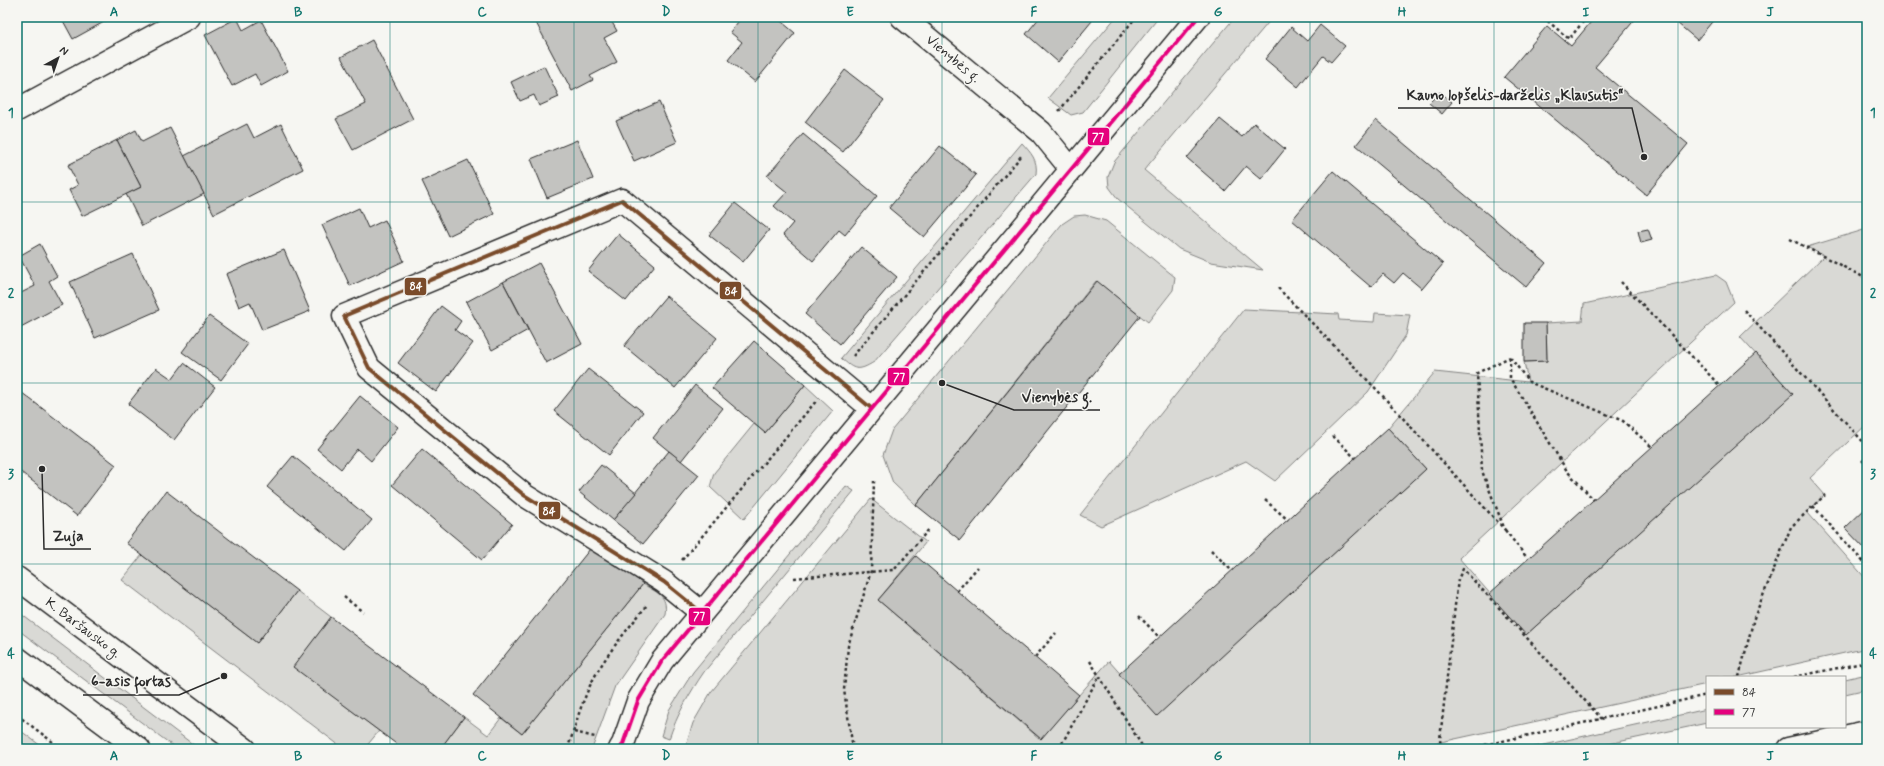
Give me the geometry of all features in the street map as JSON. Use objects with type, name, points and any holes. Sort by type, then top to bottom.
[{"type":"street","points":[[17,110],[189,17]]},
{"type":"street","name":"Vienybės g.","points":[[902,17],[1041,132],[1071,169]]},
{"type":"street","points":[[623,747],[638,701],[662,661],[701,612],[1198,17]]},
{"type":"street","points":[[701,612],[664,582],[524,496],[369,368],[344,316],[622,200],[871,408]]},
{"type":"street","name":"K. Baršausko g.","points":[[17,578],[245,749]]},
{"type":"street","points":[[17,658],[139,749]]},
{"type":"street","points":[[1788,749],[1867,732]]},
{"type":"path","points":[[1543,17],[1569,39],[1587,17]]},
{"type":"path","points":[[1790,238],[1867,279]]},
{"type":"path","points":[[1621,282],[1720,386]]},
{"type":"path","points":[[1278,288],[1380,393],[1505,530],[1528,559]]},
{"type":"path","points":[[1744,310],[1867,446]]},
{"type":"path","points":[[1505,530],[1482,471],[1477,373],[1510,357]]},
{"type":"path","points":[[1510,357],[1529,382],[1623,421],[1652,447]]},
{"type":"path","points":[[1510,357],[1510,378],[1567,470],[1594,500]]},
{"type":"path","points":[[1333,436],[1356,458]]},
{"type":"path","points":[[1862,460],[1867,465]]},
{"type":"path","points":[[853,749],[844,690],[848,646],[871,571],[874,481]]},
{"type":"path","points":[[1739,676],[1754,618],[1791,527],[1825,495]]},
{"type":"path","points":[[1265,500],[1288,520]]},
{"type":"path","points":[[1813,506],[1867,566]]},
{"type":"path","points":[[794,578],[894,570],[930,528]]},
{"type":"path","points":[[1211,550],[1232,571]]},
{"type":"path","points":[[957,591],[978,567]]},
{"type":"path","points":[[1441,749],[1440,738],[1458,579],[1463,569],[1602,719]]},
{"type":"path","points":[[344,597],[363,612]]},
{"type":"path","points":[[1139,616],[1159,637]]},
{"type":"path","points":[[1034,657],[1056,633]]},
{"type":"path","points":[[1090,661],[1144,749]]},
{"type":"path","points":[[1799,676],[1867,662]]},
{"type":"path","points":[[1059,749],[1099,675]]},
{"type":"path","points":[[1467,749],[1706,695]]},
{"type":"path","points":[[17,715],[62,749]]},
{"type":"path","points":[[567,749],[574,732]]},
{"type":"shaded area","points":[[1116,17],[1159,17],[1083,112],[1071,115],[1048,98]]},
{"type":"shaded area","points":[[1235,17],[1273,17],[1144,170],[1263,270],[1211,262],[1179,249],[1118,199],[1109,187],[1108,177],[1114,162]]},
{"type":"shaded area","points":[[1022,143],[1035,161],[1036,174],[874,362],[864,367],[856,368],[845,362],[841,358]]},
{"type":"shaded area","points":[[1085,215],[1106,221],[1175,277],[1173,290],[1148,322],[1096,281],[916,505],[893,483],[883,455],[892,430],[1062,224],[1074,216]]},
{"type":"shaded area","points":[[1867,229],[1867,424],[1810,478],[1825,495],[1807,512],[1867,580],[1867,648],[1741,676],[1706,676],[1706,684],[1409,749],[685,749],[693,723],[711,692],[871,499],[926,542],[878,600],[1040,739],[1109,661],[1157,715],[1426,469],[1388,428],[1435,372],[1528,382],[1524,362],[1547,361],[1546,323],[1582,321],[1584,304],[1716,275],[1726,282],[1734,302],[1459,558],[1526,635],[1792,394],[1740,337],[1824,256],[1807,247]]},
{"type":"shaded area","points":[[1244,309],[1338,314],[1339,320],[1374,322],[1375,313],[1410,315],[1406,335],[1368,392],[1275,481],[1246,461],[1101,526],[1080,515]]},
{"type":"shaded area","points":[[805,385],[833,411],[744,519],[710,487],[714,473],[754,424],[765,433]]},
{"type":"shaded area","points":[[846,486],[854,491],[704,672],[684,705],[669,739],[661,736],[669,710],[693,672]]},
{"type":"shaded area","points":[[142,555],[257,643],[297,591],[331,617],[294,667],[379,731],[364,749],[344,749],[122,580]]},
{"type":"shaded area","points":[[643,584],[657,592],[663,599],[665,603],[665,614],[615,686],[592,749],[440,749],[464,717],[488,735],[501,718],[522,734]]},
{"type":"shaded area","points":[[17,611],[199,749],[177,749],[17,629]]},
{"type":"shaded area","points":[[1867,674],[1867,689],[1846,694],[1846,679]]},
{"type":"shaded area","points":[[1706,709],[1706,723],[1585,749],[1526,749]]},
{"type":"shaded area","points":[[17,728],[45,749],[30,749],[17,739]]},
{"type":"building","points":[[61,17],[113,17],[73,39]]},
{"type":"building","points":[[533,17],[609,17],[617,31],[604,38],[617,62],[590,76],[593,80],[572,91]]},
{"type":"building","points":[[742,17],[776,17],[795,33],[755,82],[728,60],[742,42],[730,32]]},
{"type":"building","points":[[1040,17],[1088,17],[1092,21],[1058,62],[1026,34]]},
{"type":"building","points":[[1595,17],[1637,17],[1595,67],[1688,144],[1646,195],[1504,77],[1547,26],[1571,46]]},
{"type":"building","points":[[1670,17],[1716,17],[1697,40]]},
{"type":"building","points":[[237,18],[243,30],[261,20],[288,71],[261,86],[255,74],[232,86],[205,35]]},
{"type":"building","points":[[1320,25],[1345,46],[1331,62],[1323,56],[1298,87],[1265,59],[1291,27],[1307,41]]},
{"type":"building","points":[[372,40],[413,119],[353,150],[336,119],[366,104],[341,57]]},
{"type":"building","points":[[544,66],[559,97],[539,106],[534,95],[520,101],[511,82]]},
{"type":"building","points":[[845,70],[884,100],[843,152],[805,122]]},
{"type":"building","points":[[1440,92],[1452,102],[1442,114],[1429,103]]},
{"type":"building","points":[[659,102],[677,142],[634,161],[616,121]]},
{"type":"building","points":[[1220,119],[1242,137],[1254,123],[1285,149],[1261,179],[1246,166],[1225,191],[1187,158]]},
{"type":"building","points":[[1376,120],[1546,263],[1526,287],[1356,145]]},
{"type":"building","points":[[247,124],[254,138],[281,124],[303,169],[214,214],[184,156]]},
{"type":"building","points":[[170,128],[204,194],[142,226],[126,194],[141,187],[117,140],[136,130],[142,142]]},
{"type":"building","points":[[803,134],[877,196],[845,235],[839,230],[813,261],[783,235],[793,223],[774,206],[787,192],[767,176]]},
{"type":"building","points":[[117,140],[141,187],[82,216],[69,190],[78,185],[68,165]]},
{"type":"building","points":[[577,140],[593,179],[547,198],[531,159]]},
{"type":"building","points":[[940,146],[976,175],[924,237],[889,208]]},
{"type":"building","points":[[468,160],[494,214],[448,236],[422,181]]},
{"type":"building","points":[[1333,171],[1443,264],[1422,289],[1403,273],[1394,283],[1383,274],[1371,287],[1292,220]]},
{"type":"building","points":[[735,203],[769,230],[743,262],[709,235]]},
{"type":"building","points":[[359,208],[368,228],[385,220],[404,261],[350,286],[322,225]]},
{"type":"building","points":[[1648,229],[1652,240],[1641,243],[1638,231]]},
{"type":"building","points":[[618,234],[655,265],[626,301],[588,271]]},
{"type":"building","points":[[40,244],[57,276],[49,281],[62,305],[17,329],[17,295],[35,286],[19,256]]},
{"type":"building","points":[[861,247],[897,277],[840,344],[805,314]]},
{"type":"building","points":[[284,250],[310,311],[262,330],[250,302],[239,307],[226,274]]},
{"type":"building","points":[[133,254],[159,310],[95,338],[70,282]]},
{"type":"building","points":[[539,263],[582,344],[546,363],[503,282]]},
{"type":"building","points":[[1097,281],[1140,316],[960,540],[916,505]]},
{"type":"building","points":[[503,282],[528,330],[492,350],[466,302]]},
{"type":"building","points":[[666,296],[717,338],[675,388],[624,346]]},
{"type":"building","points":[[441,306],[461,321],[455,330],[473,343],[436,392],[398,363]]},
{"type":"building","points":[[209,316],[248,344],[221,380],[182,352]]},
{"type":"building","points":[[1524,323],[1546,323],[1547,361],[1524,362]]},
{"type":"building","points":[[754,341],[805,385],[765,433],[712,388]]},
{"type":"building","points":[[1756,353],[1793,394],[1526,635],[1489,594]]},
{"type":"building","points":[[184,363],[215,387],[174,440],[128,404],[156,368],[172,379]]},
{"type":"building","points":[[588,369],[643,412],[609,455],[554,411]]},
{"type":"building","points":[[695,385],[723,408],[681,461],[653,438]]},
{"type":"building","points":[[17,389],[116,465],[77,516],[17,469]]},
{"type":"building","points":[[360,396],[398,427],[371,461],[357,449],[341,469],[317,449]]},
{"type":"building","points":[[1388,428],[1426,469],[1157,716],[1119,674]]},
{"type":"building","points":[[422,449],[512,524],[482,560],[392,485]]},
{"type":"building","points":[[669,451],[699,475],[643,544],[613,520]]},
{"type":"building","points":[[293,456],[372,520],[346,551],[267,487]]},
{"type":"building","points":[[601,465],[636,493],[613,520],[579,492]]},
{"type":"building","points":[[166,491],[297,591],[257,643],[126,543]]},
{"type":"building","points":[[1867,507],[1867,551],[1845,528]]},
{"type":"building","points":[[594,544],[643,584],[522,734],[473,695]]},
{"type":"building","points":[[916,556],[1079,695],[1041,739],[878,600]]},
{"type":"building","points":[[331,617],[464,717],[440,749],[403,749],[293,667]]},
{"type":"transit line","name":"77","points":[[620,749],[638,701],[662,661],[1198,17]]},
{"type":"transit line","name":"84","points":[[701,612],[664,582],[524,495],[369,368],[344,316],[622,200],[871,408]]},
{"type":"place","name":"Kauno lopšelis-darželis „Klausutis“","points":[[1644,157]]},
{"type":"place","name":"Vienybės g.","points":[[942,383]]},
{"type":"place","name":"Zuja","points":[[42,469]]},
{"type":"place","name":"6-asis fortas","points":[[224,676]]}]
